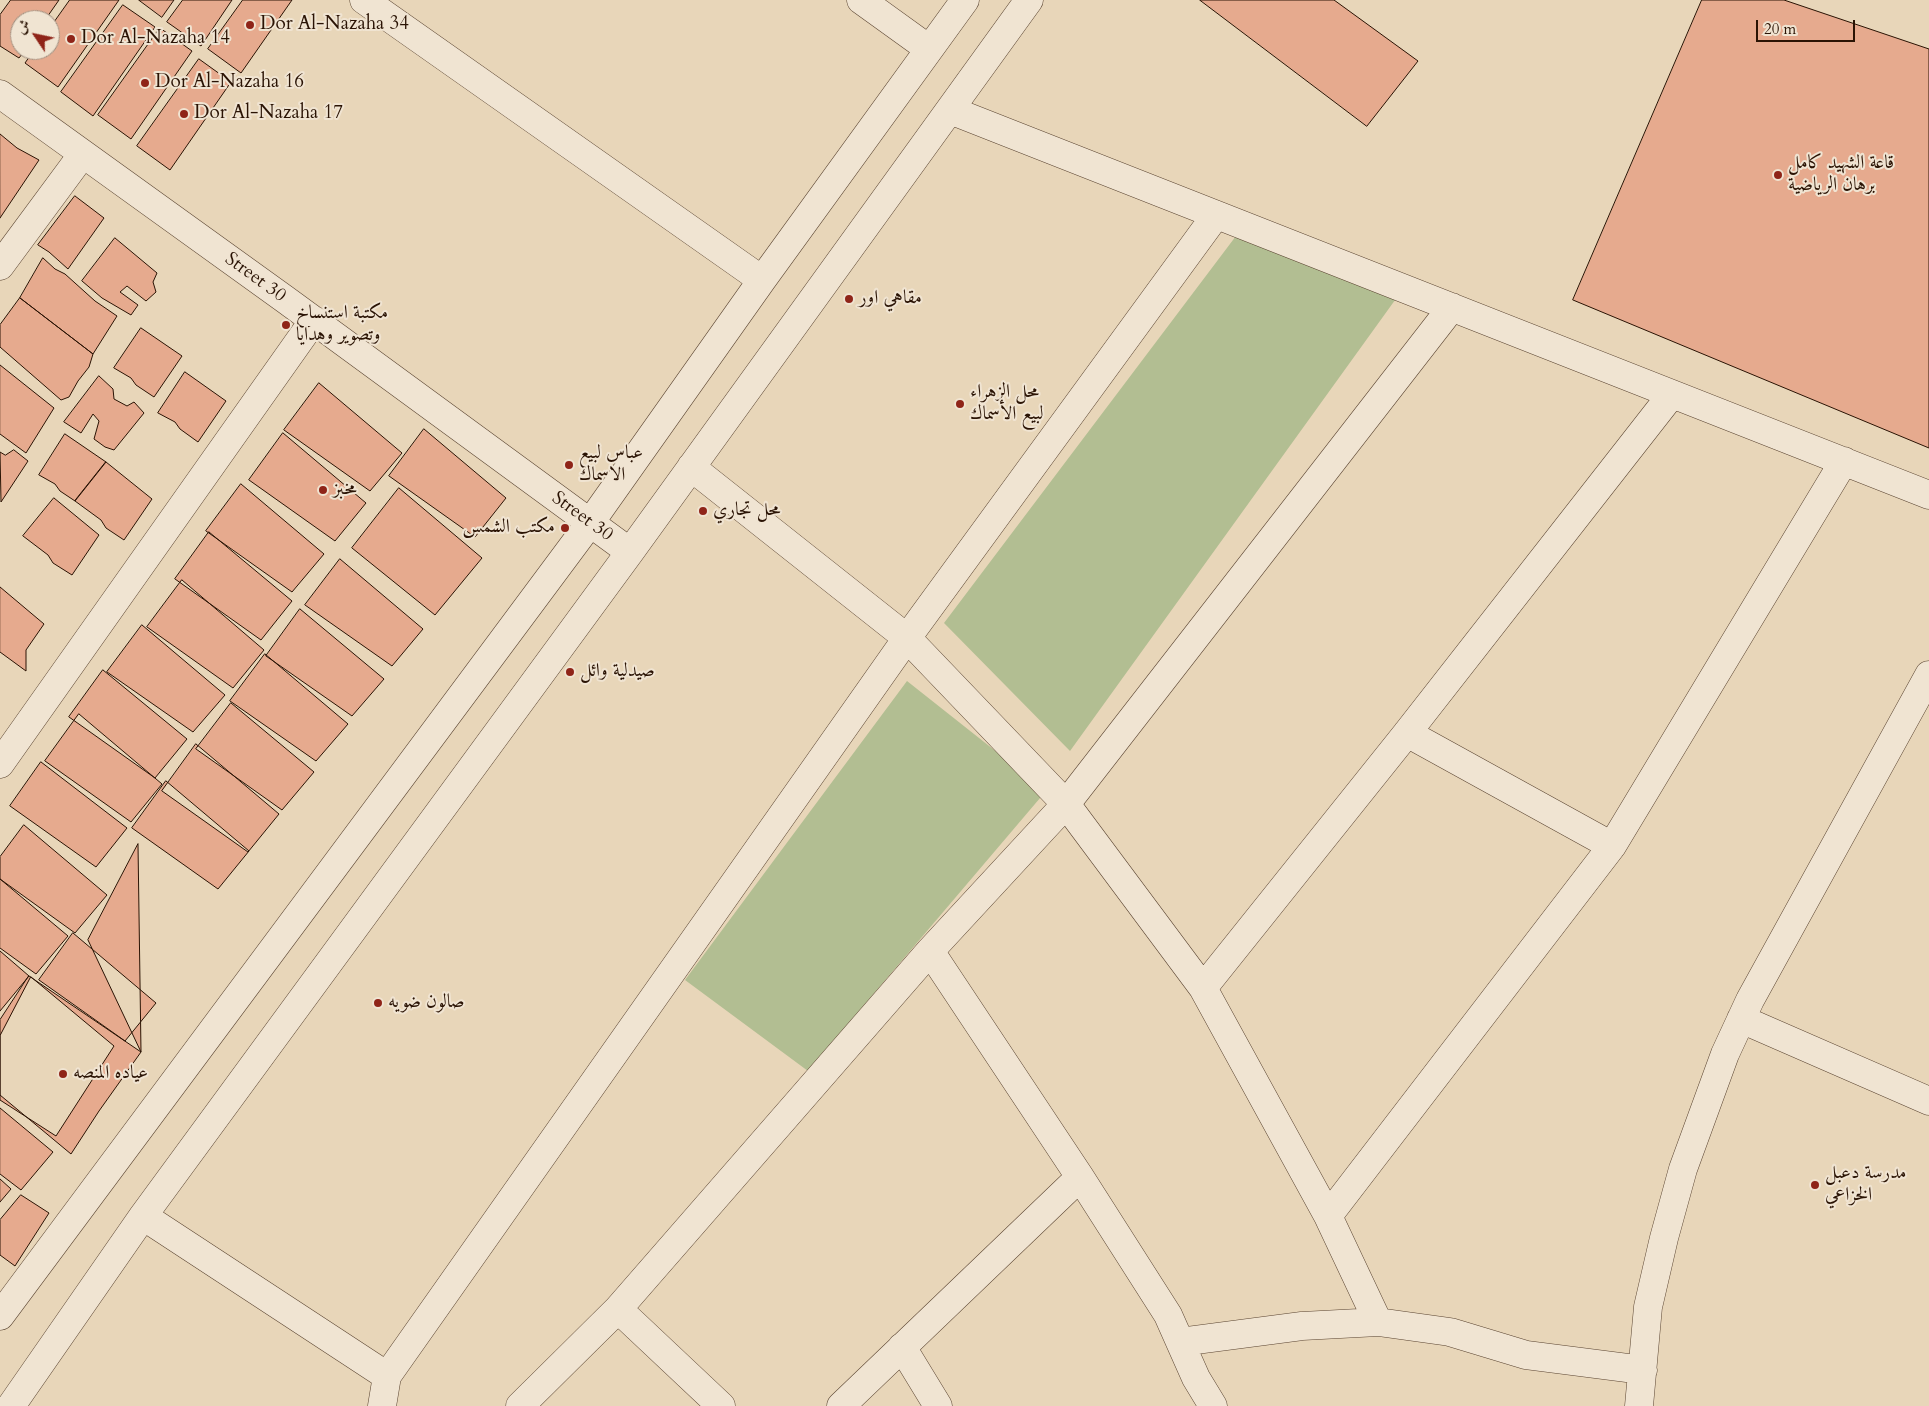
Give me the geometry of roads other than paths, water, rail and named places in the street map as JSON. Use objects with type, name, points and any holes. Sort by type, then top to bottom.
[{"type":"street","points":[[364,0],[762,280]]},
{"type":"street","points":[[862,0],[929,49]]},
{"type":"street","points":[[4,1303],[590,523],[964,0]]},
{"type":"street","points":[[11,1406],[143,1216],[630,552],[1028,0]]},
{"type":"street","name":"Street 30","points":[[0,94],[82,155],[314,320],[630,552]]},
{"type":"street","points":[[950,110],[1929,494]]},
{"type":"street","points":[[0,266],[82,155]]},
{"type":"street","points":[[382,1406],[387,1376],[907,638],[1216,215]]},
{"type":"street","points":[[520,1406],[618,1308],[930,951],[1066,804],[1452,307]]},
{"type":"street","points":[[0,764],[314,320]]},
{"type":"street","points":[[1203,988],[1672,394]]},
{"type":"street","points":[[1328,1216],[1612,846],[1844,461]]},
{"type":"street","points":[[691,467],[907,638],[1066,804],[1203,988],[1328,1216],[1378,1322]]},
{"type":"street","points":[[1639,1406],[1648,1307],[1664,1238],[1683,1169],[1725,1054],[1741,1019],[1788,931],[1929,676]]},
{"type":"street","points":[[1406,733],[1612,846]]},
{"type":"street","points":[[930,951],[1080,1177],[1168,1315],[1196,1378],[1213,1406]]},
{"type":"street","points":[[1741,1019],[1929,1101]]},
{"type":"street","points":[[841,1406],[1080,1177]]},
{"type":"street","points":[[143,1216],[387,1376]]},
{"type":"street","points":[[618,1308],[721,1406]]},
{"type":"street","points":[[1180,1342],[1302,1326],[1378,1322],[1450,1332],[1526,1355],[1643,1370]]},
{"type":"street","points":[[902,1347],[938,1406]]},
{"type":"place","name":"Dor Al-Nazaha 34","points":[[250,25]]},
{"type":"place","name":"Dor Al-Nazaha 14","points":[[71,39]]},
{"type":"place","name":"Dor Al-Nazaha 16","points":[[145,83]]},
{"type":"place","name":"Dor Al-Nazaha 17","points":[[184,114]]},
{"type":"place","name":"قاعة الشهيد كامل برهان الرياضية","points":[[1778,175]]},
{"type":"place","name":"مقاهي اور","points":[[849,299]]},
{"type":"place","name":"مكتبة استنساخ وتصوير وهدايا","points":[[286,325]]},
{"type":"place","name":"محل الزهراء لبيع الأسماك","points":[[960,404]]},
{"type":"place","name":"عباس لبيع الاسماك","points":[[569,465]]},
{"type":"place","name":"مخبز","points":[[323,490]]},
{"type":"place","name":"محل تجاري","points":[[703,511]]},
{"type":"place","name":"مكتب الشمس","points":[[565,528]]},
{"type":"place","name":"صيدلية وائل","points":[[570,672]]},
{"type":"place","name":"صالون ضويه","points":[[378,1003]]},
{"type":"place","name":"عياده المنصه","points":[[63,1074]]},
{"type":"place","name":"مدرسة دعبل الخزاعي","points":[[1815,1185]]}]
